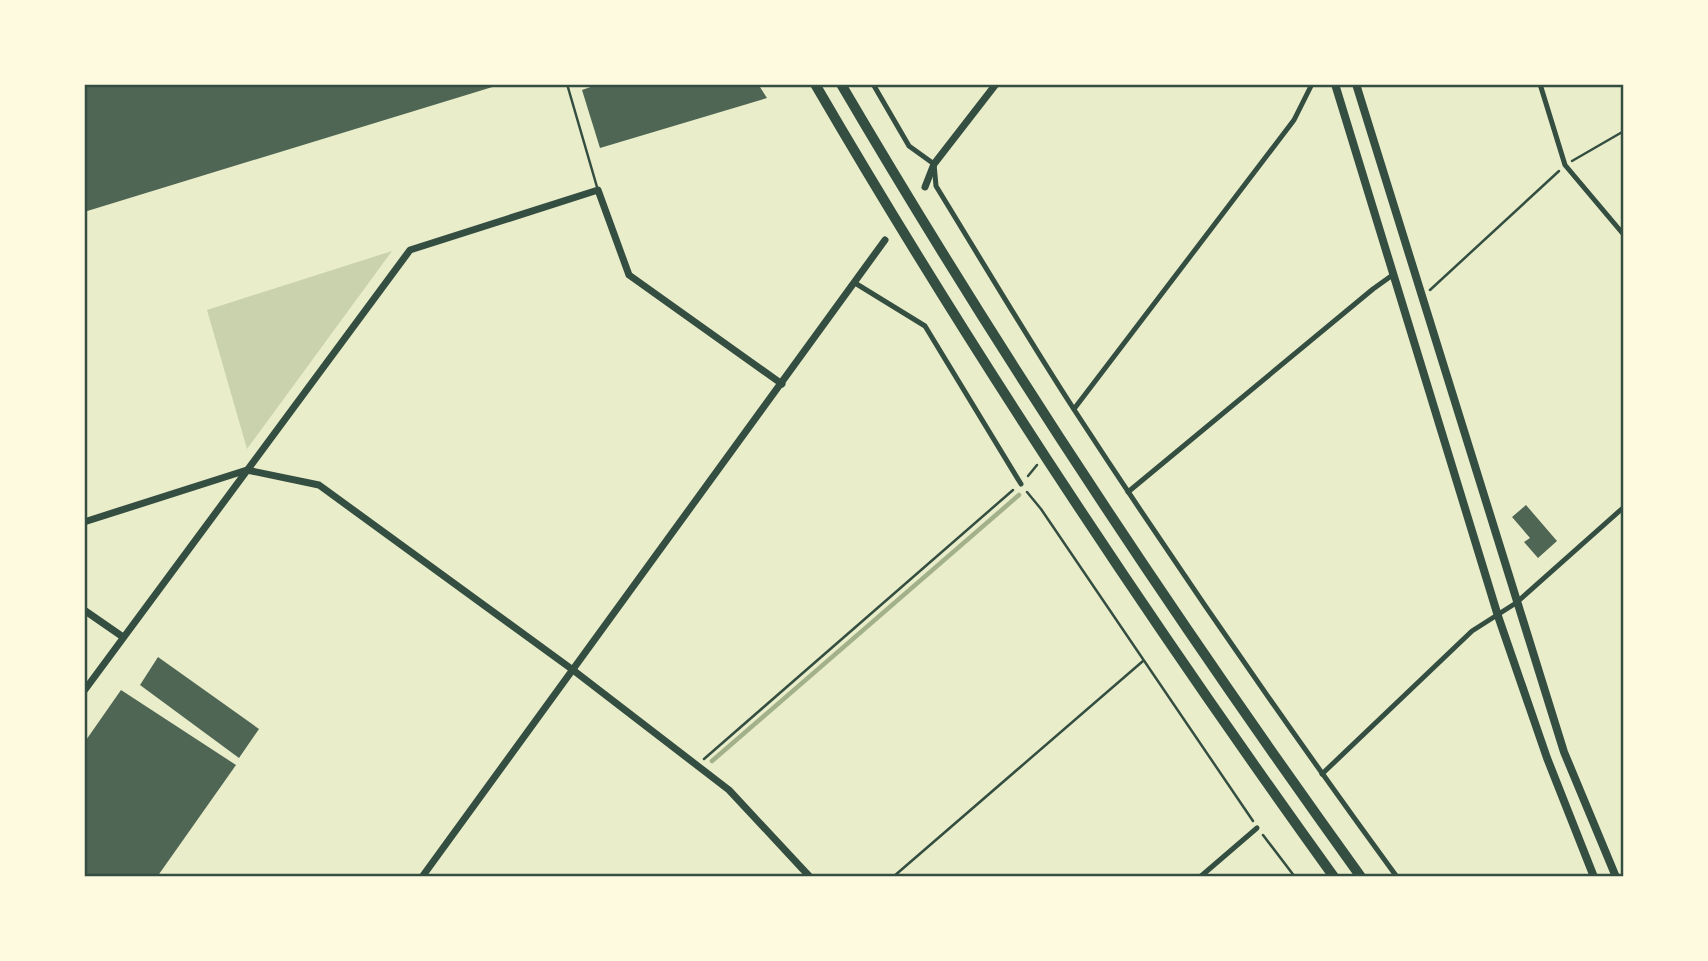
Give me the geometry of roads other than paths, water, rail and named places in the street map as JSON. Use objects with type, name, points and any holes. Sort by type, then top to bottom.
[{"type":"highway","points":[[815,84],[876,190],[974,348],[1090,527],[1230,733],[1334,877]]},
{"type":"highway","points":[[841,84],[1000,348],[1123,537],[1245,715],[1361,877]]},
{"type":"main road","points":[[1335,84],[1497,616],[1547,758],[1594,877]]},
{"type":"main road","points":[[1356,84],[1564,752],[1616,877]]},
{"type":"street","points":[[873,84],[909,146],[933,164],[936,186],[1128,492],[1322,774],[1398,877]]},
{"type":"street","points":[[925,187],[933,164],[996,84]]},
{"type":"street","points":[[1074,409],[1294,120],[1312,84]]},
{"type":"street","points":[[1540,84],[1565,165],[1624,235]]},
{"type":"street","points":[[84,691],[410,250],[598,190],[629,275],[782,384]]},
{"type":"street","points":[[422,877],[885,240]]},
{"type":"street","points":[[1128,492],[1394,274]]},
{"type":"street","points":[[855,284],[925,326],[1021,484]]},
{"type":"street","points":[[84,522],[247,471],[318,485],[573,670],[729,790],[810,877]]},
{"type":"street","points":[[1322,774],[1472,631],[1516,603],[1624,507]]},
{"type":"street","points":[[84,610],[123,637]]},
{"type":"street","points":[[1200,877],[1257,828]]},
{"type":"lane","points":[[566,84],[598,190]]},
{"type":"waterway","points":[[712,761],[1019,495]]}]
